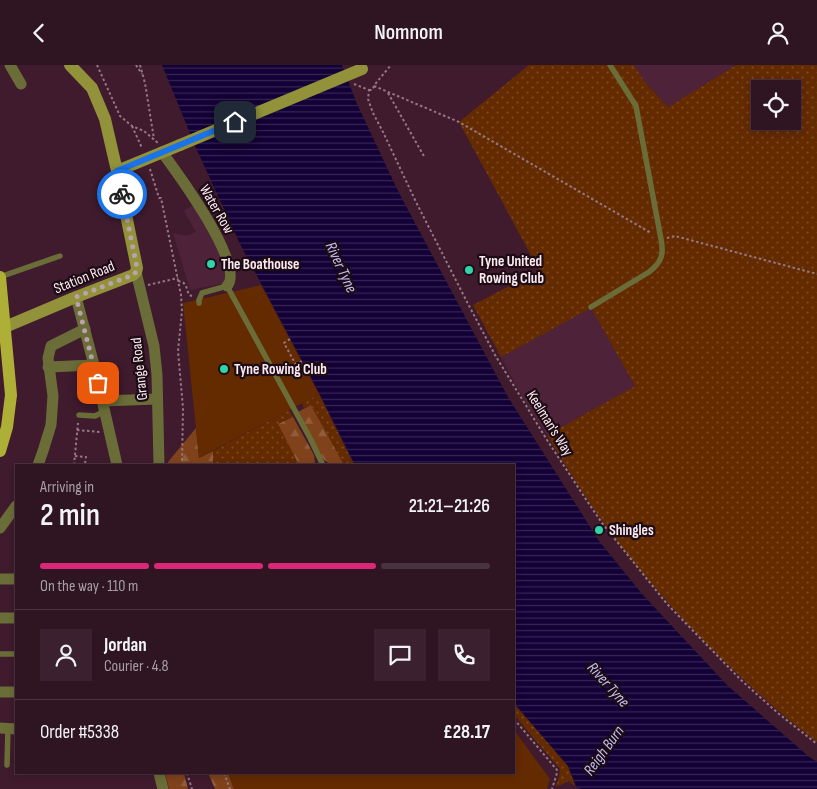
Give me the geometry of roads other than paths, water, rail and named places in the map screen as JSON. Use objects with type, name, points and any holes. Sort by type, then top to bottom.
[{"type":"main road","points":[[0,277],[11,395],[7,427],[0,451]]},
{"type":"street","points":[[10,65],[21,84]]},
{"type":"street","name":"Station Road","points":[[5,327],[133,275],[137,268],[105,119],[92,88],[70,65]]},
{"type":"street","points":[[117,171],[367,67]]},
{"type":"street","name":"Water Row","points":[[162,153],[198,204],[214,232],[228,261],[231,277],[230,283],[227,286]]},
{"type":"street","name":"Grange Road","points":[[136,272],[154,346],[157,375],[159,464]]},
{"type":"street","points":[[76,297],[117,464]]},
{"type":"street","points":[[38,464],[51,425],[53,395],[48,358],[51,346],[85,329]]},
{"type":"street","points":[[48,367],[94,365]]},
{"type":"street","points":[[103,406],[157,399]]},
{"type":"street","points":[[0,528],[15,507]]},
{"type":"street","points":[[0,579],[15,579]]},
{"type":"street","points":[[0,618],[15,618]]},
{"type":"street","points":[[0,692],[15,692]]},
{"type":"street","points":[[159,774],[163,789]]},
{"type":"lane","points":[[591,307],[656,267],[663,248],[636,106],[610,65]]},
{"type":"lane","points":[[0,277],[60,256]]},
{"type":"lane","points":[[199,303],[202,293],[227,286],[310,438],[322,464]]},
{"type":"lane","points":[[79,415],[95,416],[103,406]]},
{"type":"lane","points":[[0,654],[15,654]]},
{"type":"lane","points":[[7,765],[8,729]]},
{"type":"water","points":[[162,65],[342,65],[357,104],[399,193],[508,397],[599,541],[642,594],[727,685],[817,762],[817,789],[581,789],[576,787],[568,766],[515,704],[515,464],[354,464],[239,242],[196,148]]},
{"type":"place","name":"The Boathouse","points":[[211,264]]},
{"type":"place","name":"Tyne United Rowing Club","points":[[469,270]]},
{"type":"place","name":"Tyne Rowing Club","points":[[224,369]]},
{"type":"place","name":"Shingles","points":[[599,530]]},
{"type":"water label","name":"River Tyne","points":[[342,267]]},
{"type":"water label","name":"River Tyne","points":[[609,684]]},
{"type":"water label","name":"Reigh Burn","points":[[603,750]]}]
